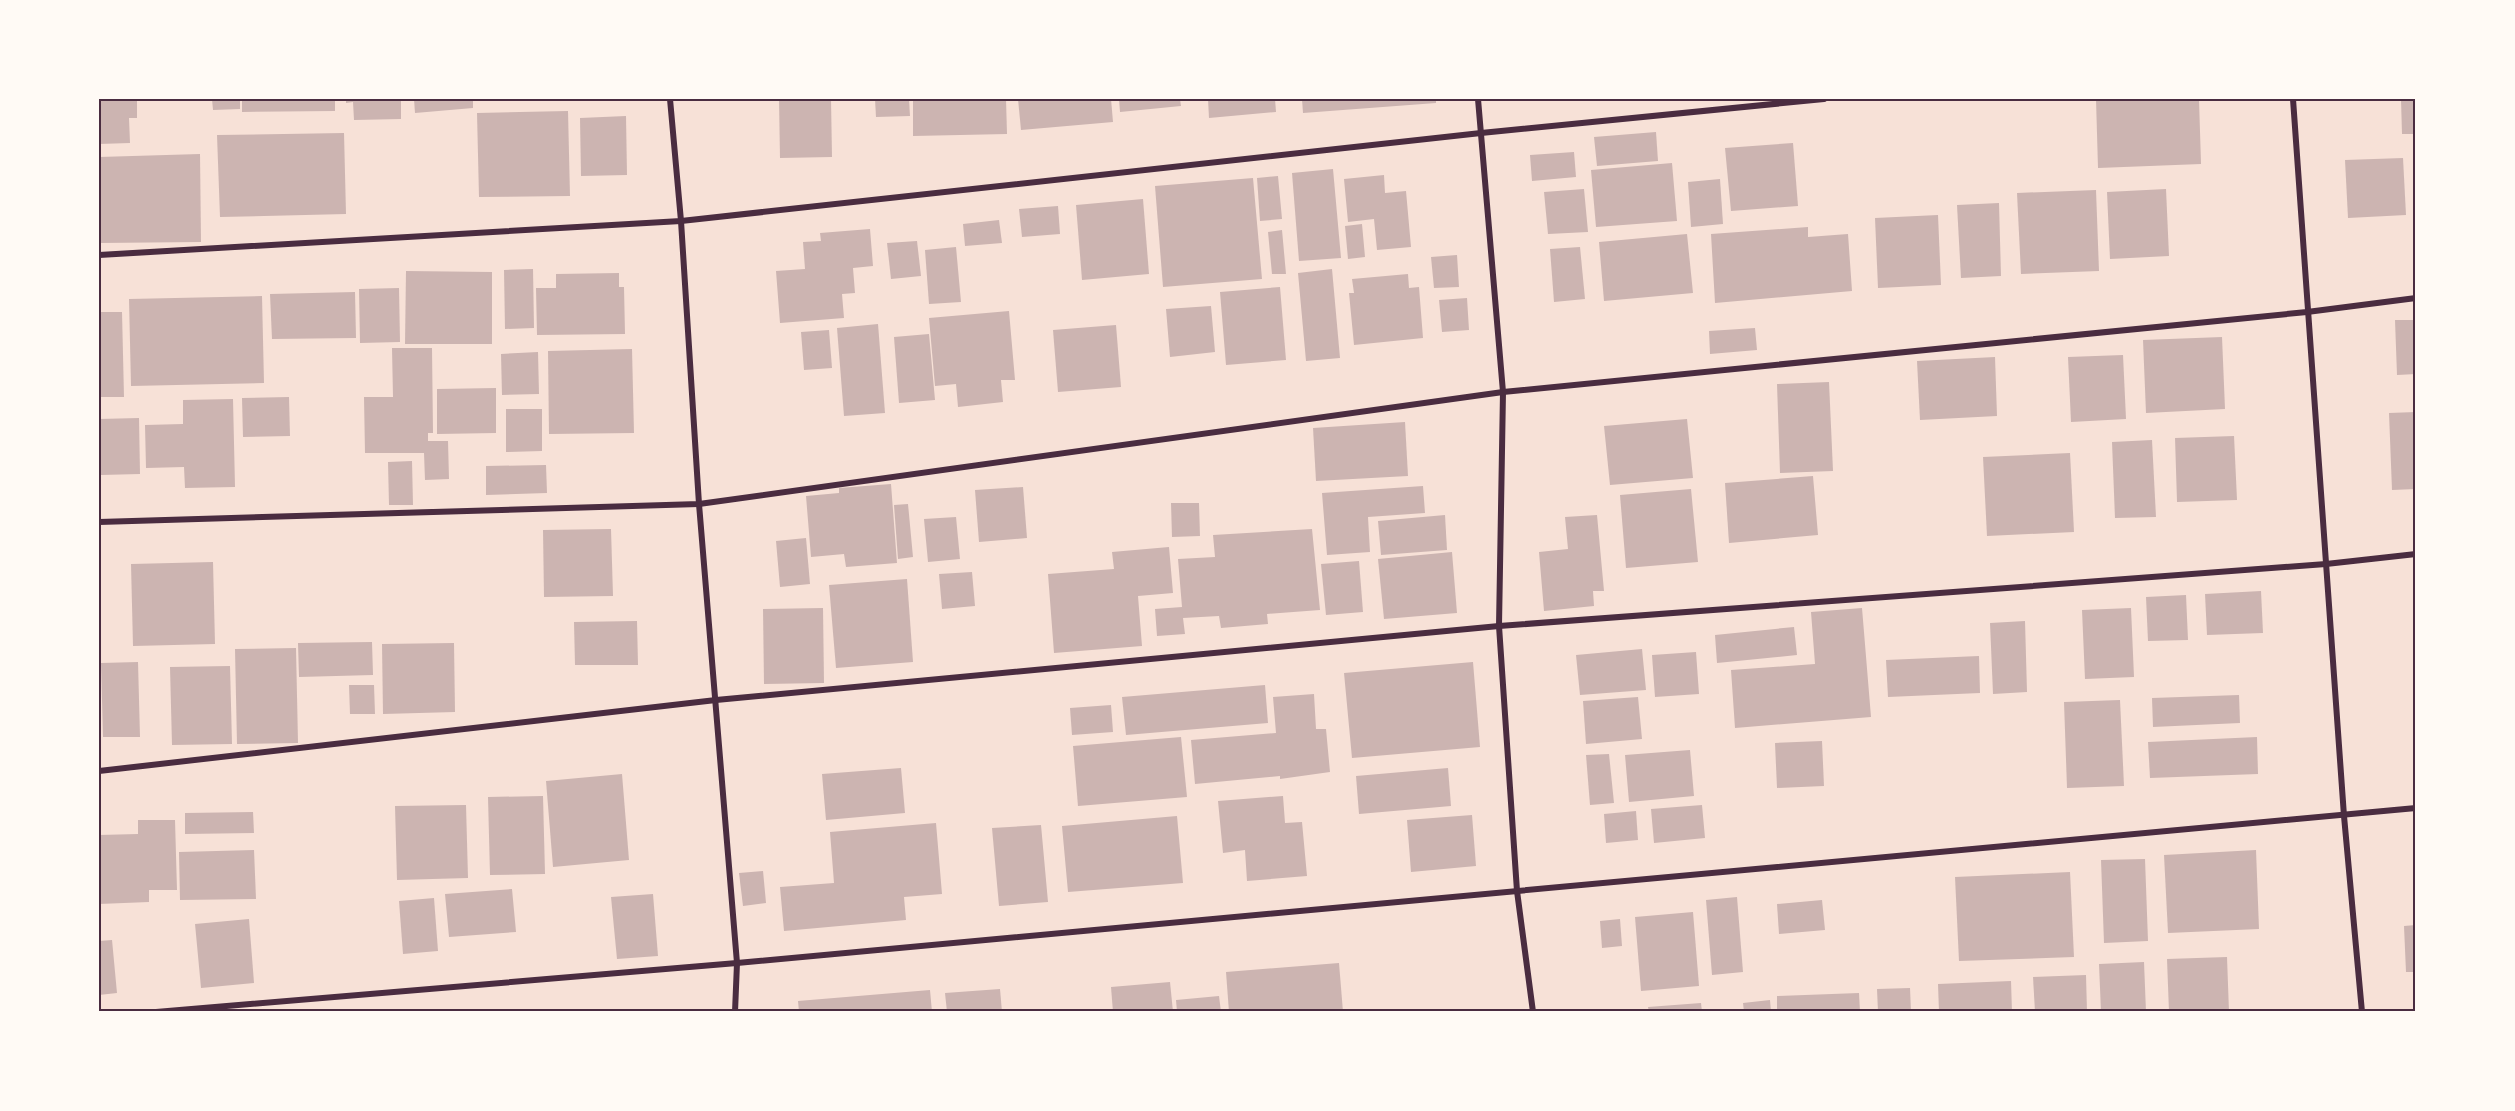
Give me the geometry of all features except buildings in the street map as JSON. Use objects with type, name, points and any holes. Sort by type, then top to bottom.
[{"type":"street","points":[[669,99],[681,221],[699,504],[737,963],[735,1012]]},
{"type":"street","points":[[1478,99],[1503,392],[1499,626],[1518,891],[1533,1012]]},
{"type":"street","points":[[99,255],[681,221],[1481,133],[1824,99]]},
{"type":"street","points":[[2293,99],[2344,816],[2362,1012]]},
{"type":"street","points":[[99,522],[699,504],[1503,392],[2307,312],[2416,298]]},
{"type":"street","points":[[99,771],[716,700],[1499,626],[2326,564],[2416,554]]},
{"type":"street","points":[[156,1012],[737,963],[2416,808]]}]
